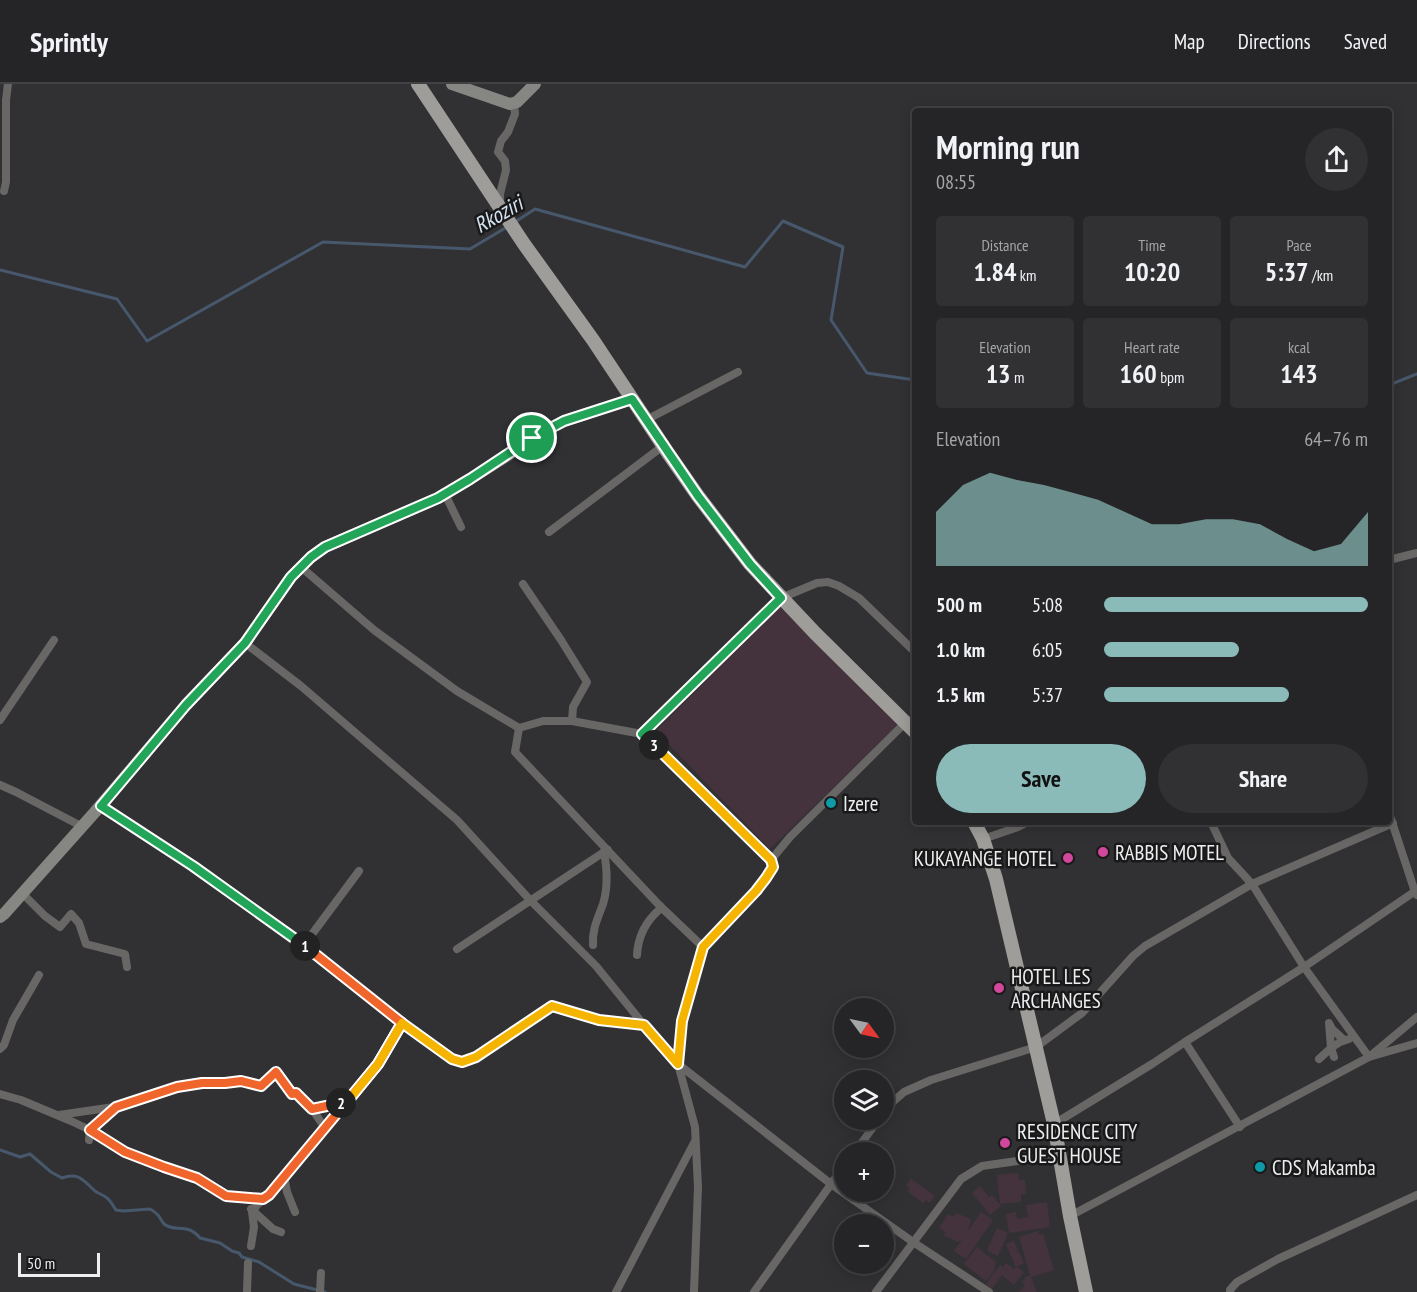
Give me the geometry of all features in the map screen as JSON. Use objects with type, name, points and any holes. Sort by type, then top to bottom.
[{"type":"main road","points":[[418,84],[524,244],[593,340],[698,496],[750,564],[781,598],[910,728]]},
{"type":"main road","points":[[975,825],[996,879],[1036,1047],[1054,1124],[1086,1292]]},
{"type":"street","points":[[4,191],[8,84]]},
{"type":"street","points":[[452,84],[507,104],[517,102],[535,84]]},
{"type":"street","points":[[504,214],[500,194],[506,170],[505,161],[498,152],[515,114],[514,103]]},
{"type":"street","points":[[646,420],[738,372]]},
{"type":"street","points":[[0,917],[101,806],[186,705],[245,643],[291,577],[311,557],[325,547],[445,494],[564,421],[632,399]]},
{"type":"street","points":[[549,532],[663,447]]},
{"type":"street","points":[[445,494],[461,527]]},
{"type":"street","points":[[1392,559],[1417,553]]},
{"type":"street","points":[[301,567],[383,637],[457,691],[519,728],[543,721],[572,721],[642,734],[771,860],[773,867],[766,878],[703,947],[682,1021],[678,1064],[695,1127],[698,1187],[694,1292]]},
{"type":"street","points":[[642,734],[781,598],[817,583],[828,582],[859,598],[912,649]]},
{"type":"street","points":[[523,584],[587,682],[573,707],[572,721]]},
{"type":"street","points":[[0,720],[3,709],[54,640]]},
{"type":"street","points":[[245,643],[301,686],[458,820],[530,900],[596,966],[678,1064],[831,1184],[989,1292]]},
{"type":"street","points":[[519,728],[515,752],[606,851],[703,947]]},
{"type":"street","points":[[771,860],[790,837],[910,728]]},
{"type":"street","points":[[0,785],[81,826]]},
{"type":"street","points":[[101,806],[193,866],[304,945],[402,1023],[452,1059],[462,1062],[476,1057],[552,1006],[599,1020],[644,1025]]},
{"type":"street","points":[[1054,1124],[1304,967],[1416,892],[1393,823]]},
{"type":"street","points":[[982,839],[1022,825]]},
{"type":"street","points":[[1212,825],[1228,858],[1252,884],[1304,967],[1370,1057]]},
{"type":"street","points":[[894,1101],[904,1092],[931,1080],[1036,1047],[1082,1013],[1139,950],[1252,884],[1388,825]]},
{"type":"street","points":[[458,949],[606,851]]},
{"type":"street","points":[[593,945],[593,931],[604,901],[606,851]]},
{"type":"street","points":[[304,945],[359,871]]},
{"type":"street","points":[[22,893],[45,916],[60,927],[71,914],[79,923],[87,944],[125,954],[127,967]]},
{"type":"street","points":[[637,955],[645,926],[660,906]]},
{"type":"street","points":[[0,1049],[13,1020],[39,975]]},
{"type":"street","points":[[1370,1057],[1417,1017]]},
{"type":"street","points":[[251,1246],[254,1227],[252,1212],[257,1204],[269,1195],[378,1064],[402,1023]]},
{"type":"street","points":[[1334,1057],[1329,1023],[1344,1040]]},
{"type":"street","points":[[1318,1059],[1331,1048],[1355,1036]]},
{"type":"street","points":[[1185,1042],[1240,1127]]},
{"type":"street","points":[[1070,1216],[1370,1057],[1417,1043]]},
{"type":"street","points":[[61,1119],[116,1107],[177,1087],[241,1081],[261,1086],[276,1072],[292,1094],[296,1093],[312,1109],[325,1128]]},
{"type":"street","points":[[0,1094],[21,1100],[125,1152],[197,1178],[226,1196],[263,1199]]},
{"type":"street","points":[[312,1109],[347,1102]]},
{"type":"street","points":[[90,1135],[116,1107]]},
{"type":"street","points":[[616,1292],[695,1141]]},
{"type":"street","points":[[876,1292],[961,1179],[982,1167],[1059,1155]]},
{"type":"street","points":[[284,1176],[287,1192],[295,1212]]},
{"type":"street","points":[[754,1292],[834,1180]]},
{"type":"street","points":[[1230,1292],[1238,1282],[1278,1259],[1417,1195]]},
{"type":"street","points":[[243,1198],[252,1212],[273,1229],[281,1232]]},
{"type":"street","points":[[247,1292],[248,1263]]},
{"type":"street","points":[[320,1292],[321,1273]]},
{"type":"shaded area","points":[[783,604],[901,722],[770,849],[656,731]]},
{"type":"shaded area","points":[[1018,1173],[1019,1180],[1025,1180],[1026,1194],[1021,1194],[1021,1202],[1000,1204],[997,1175]]},
{"type":"shaded area","points":[[911,1179],[935,1196],[930,1203],[926,1200],[923,1203],[907,1191],[910,1188],[906,1185]]},
{"type":"shaded area","points":[[980,1186],[1001,1206],[990,1215],[972,1193]]},
{"type":"shaded area","points":[[1047,1202],[1050,1227],[1009,1233],[1006,1214],[1016,1212],[1017,1219],[1028,1217],[1026,1205]]},
{"type":"shaded area","points":[[981,1212],[993,1220],[966,1259],[954,1251],[963,1238],[958,1242],[943,1235],[946,1232],[939,1228],[948,1214],[954,1217],[956,1213],[971,1219],[968,1231]]},
{"type":"shaded area","points":[[997,1228],[1008,1233],[998,1256],[987,1251]]},
{"type":"shaded area","points":[[1038,1231],[1039,1235],[1043,1234],[1054,1270],[1031,1277],[1037,1292],[1019,1292],[1025,1286],[1022,1281],[1030,1275],[1019,1237]]},
{"type":"shaded area","points":[[1014,1241],[1018,1251],[1015,1252],[1019,1252],[1024,1263],[1017,1267],[1024,1272],[1014,1285],[1002,1275],[992,1289],[986,1284],[1000,1265],[1003,1267],[1006,1263],[1016,1268],[1006,1244]]},
{"type":"shaded area","points":[[977,1247],[996,1262],[993,1273],[986,1281],[964,1264]]},
{"type":"waterway","name":"Rkoziri","points":[[515,222],[535,209],[745,267],[783,221],[843,247],[831,320],[867,373],[912,380]]},
{"type":"waterway","name":"Rkoziri","points":[[0,270],[117,299],[147,341],[323,242],[470,249],[507,227]]},
{"type":"waterway","name":"Rkoziri","points":[[1392,384],[1417,374]]},
{"type":"waterway","points":[[0,1150],[20,1157],[30,1154],[62,1178],[73,1176],[84,1180],[108,1199],[116,1210],[150,1209],[168,1227],[190,1230],[200,1238],[220,1243],[242,1257],[259,1262],[294,1284],[325,1292]]},
{"type":"place","name":"Izere","points":[[831,803]]},
{"type":"place","name":"RABBIS MOTEL","points":[[1103,852]]},
{"type":"place","name":"KUKAYANGE HOTEL","points":[[1068,858]]},
{"type":"place","name":"HOTEL LES ARCHANGES","points":[[999,988]]},
{"type":"place","name":"RESIDENCE CITY GUEST HOUSE","points":[[1005,1143]]},
{"type":"place","name":"CDS Makamba","points":[[1260,1167]]},
{"type":"route","points":[[532,438],[438,498],[325,547],[311,557],[291,577],[245,643],[186,705],[101,806],[193,866],[268,919],[402,1023],[378,1064],[350,1099],[269,1195],[263,1199],[226,1196],[197,1178],[147,1161],[116,1147],[90,1130],[116,1107],[177,1087],[241,1081],[261,1086],[276,1072],[292,1094],[296,1093],[312,1109],[347,1102],[378,1064],[402,1023],[452,1059],[462,1062],[476,1057],[552,1006],[599,1020],[644,1025],[678,1064],[682,1021],[703,947],[756,891],[773,867],[771,860],[642,734],[781,598],[750,564],[698,496],[632,399],[564,421],[532,438]]}]
